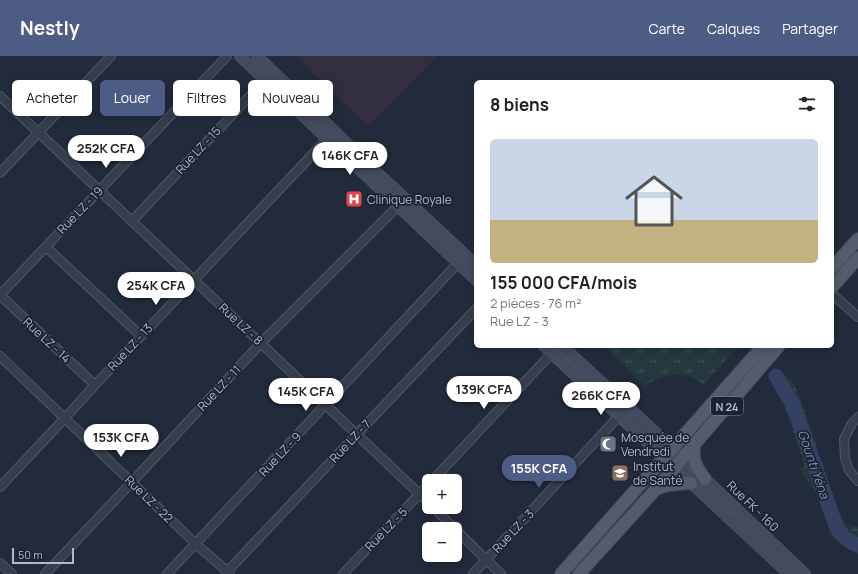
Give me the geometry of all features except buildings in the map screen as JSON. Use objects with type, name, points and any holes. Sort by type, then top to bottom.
[{"type":"main road","points":[[240,56],[265,80]]},
{"type":"main road","points":[[257,56],[474,263]]},
{"type":"main road","points":[[303,116],[474,278]]},
{"type":"main road","points":[[834,266],[858,239]]},
{"type":"main road","points":[[834,285],[858,258]]},
{"type":"main road","name":"Rue FK - 160","points":[[564,348],[805,574]]},
{"type":"main road","name":"N 24","points":[[561,574],[761,348]]},
{"type":"main road","name":"N 24","points":[[579,574],[656,489],[777,348]]},
{"type":"main road","name":"Rue FK - 160","points":[[548,350],[789,574]]},
{"type":"main road","points":[[694,444],[694,460],[705,479]]},
{"type":"main road","points":[[656,489],[668,485],[691,483]]},
{"type":"street","points":[[0,172],[111,56]]},
{"type":"street","name":"Rue LZ - 19","points":[[0,295],[227,56]]},
{"type":"street","name":"Rue LZ - 8","points":[[0,96],[420,494]]},
{"type":"street","name":"Rue LZ - 15","points":[[132,221],[248,98]]},
{"type":"street","name":"Rue LZ - 13","points":[[0,487],[327,139]]},
{"type":"street","name":"Rue LZ - 11","points":[[45,574],[261,343],[398,206]]},
{"type":"street","points":[[46,246],[141,336]]},
{"type":"street","name":"Rue LZ - 9","points":[[167,574],[458,263]]},
{"type":"street","name":"Rue LZ - 14","points":[[0,295],[95,385]]},
{"type":"street","points":[[834,296],[858,318]]},
{"type":"street","name":"Rue LZ - 7","points":[[228,573],[474,311]]},
{"type":"street","points":[[438,474],[548,350]]},
{"type":"street","name":"Rue LZ - 22","points":[[0,357],[228,573]]},
{"type":"street","name":"Rue LZ - 3","points":[[473,574],[619,416]]},
{"type":"street","points":[[858,417],[851,425],[844,439],[845,458],[849,470],[858,481]]},
{"type":"street","name":"Rue LZ - 5","points":[[343,574],[420,494]]},
{"type":"street","points":[[440,514],[448,522]]},
{"type":"street","points":[[462,536],[501,574]]},
{"type":"street","points":[[0,563],[12,574]]},
{"type":"shaded area","points":[[295,56],[437,56],[372,123],[365,123],[333,92],[333,80],[320,80]]},
{"type":"green space","points":[[606,348],[736,348],[704,385],[690,376],[674,375],[664,377],[645,386]]},
{"type":"green space","points":[[780,371],[793,382],[802,403],[839,513],[845,524],[858,527],[858,554],[829,535],[838,523],[799,469],[805,467],[779,389],[776,376]]},
{"type":"waterway","name":"Gounti Yéna","points":[[776,376],[793,405],[836,526],[845,538],[858,545]]},
{"type":"place","name":"Clinique Royale","points":[[354,199]]},
{"type":"place","name":"Mosquée de Vendredi","points":[[608,444]]},
{"type":"place","name":"Institut de Santé","points":[[620,473]]}]
